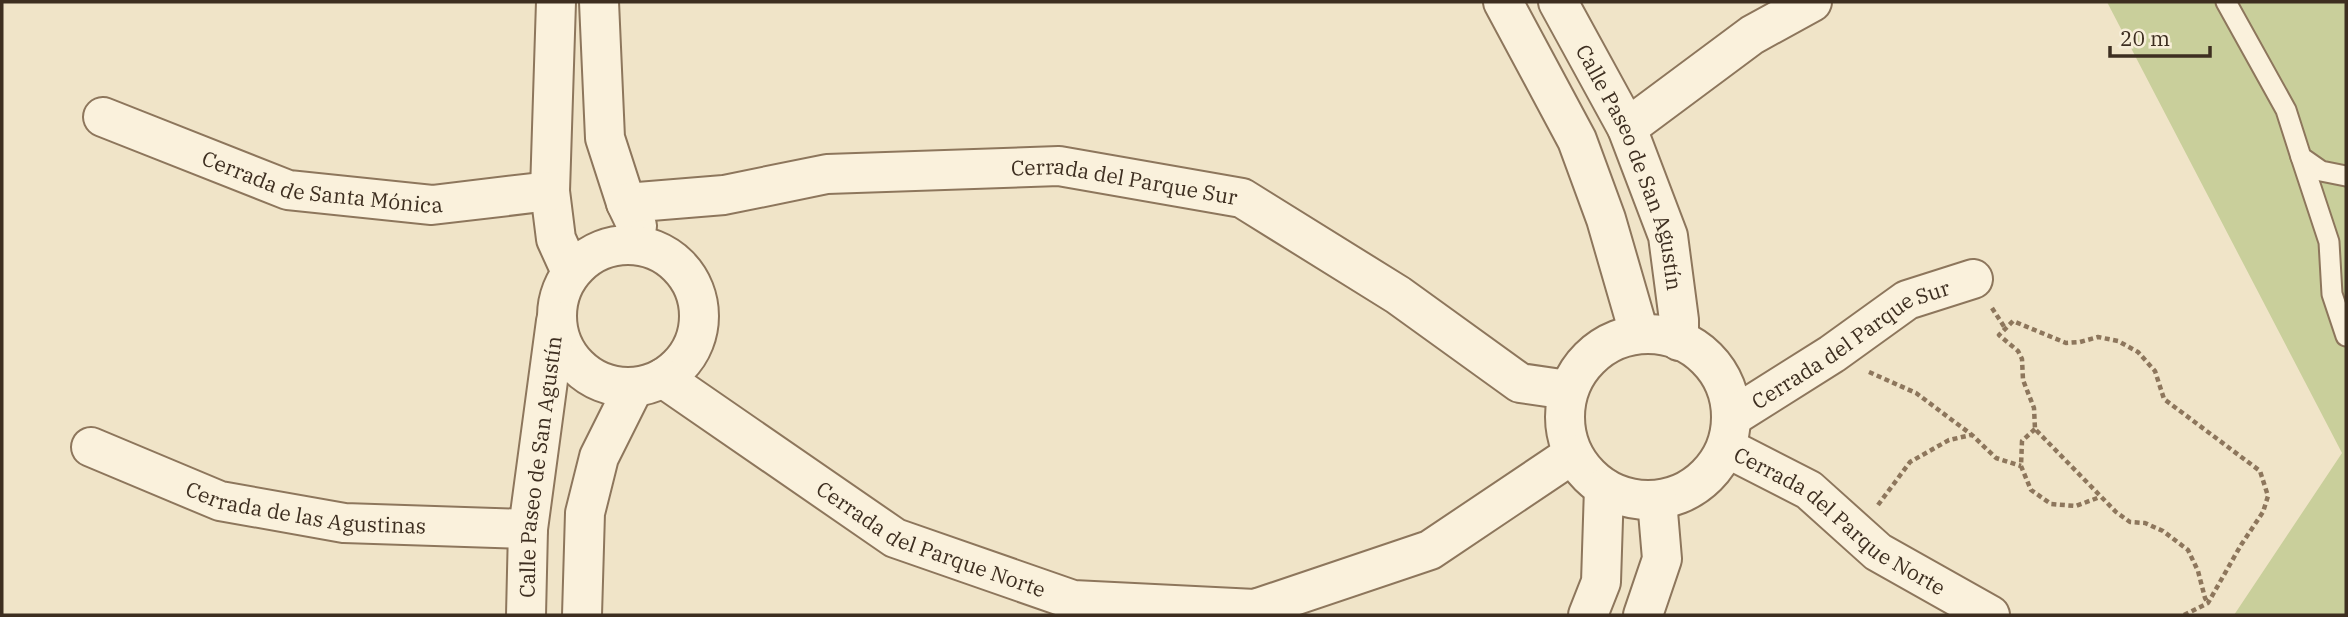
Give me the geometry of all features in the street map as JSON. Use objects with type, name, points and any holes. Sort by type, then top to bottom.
[{"type":"street","points":[[556,2],[550,191],[556,239],[571,272]]},
{"type":"street","points":[[599,2],[605,138],[626,203],[648,247]]},
{"type":"street","name":"Calle Paseo de San Agustín","points":[[1503,2],[1577,140],[1606,219],[1639,333]]},
{"type":"street","name":"Calle Paseo de San Agustín","points":[[1558,2],[1627,128],[1668,236],[1679,320],[1679,341]]},
{"type":"street","points":[[1627,128],[1752,35],[1812,2]]},
{"type":"street","name":"Cerrada de Santa Mónica","points":[[103,117],[288,190],[432,205],[550,191]]},
{"type":"street","name":"Cerrada del Parque Sur","points":[[626,203],[724,195],[827,174],[1059,166],[1242,198],[1398,295],[1520,383],[1568,390]]},
{"type":"street","points":[[623,245],[648,247],[670,258],[687,276],[696,295],[699,319],[693,344],[682,362],[648,382],[609,385],[587,375],[575,364],[562,344],[556,319],[559,294],[571,272],[599,251],[623,245]]},
{"type":"street","name":"Cerrada del Parque Sur","points":[[1729,432],[1907,300],[1973,279]]},
{"type":"street","name":"Calle Paseo de San Agustín","points":[[526,615],[528,529],[556,319]]},
{"type":"street","points":[[1639,333],[1667,335],[1679,341],[1701,351],[1720,373],[1727,388],[1729,432],[1711,472],[1686,491],[1657,500],[1632,499],[1604,488],[1590,477],[1573,454],[1564,418],[1568,390],[1576,374],[1593,353],[1603,346],[1639,333]]},
{"type":"street","points":[[582,615],[585,513],[599,457],[648,382]]},
{"type":"street","name":"Cerrada del Parque Norte","points":[[648,382],[895,538],[1073,600],[1255,609],[1430,550],[1573,454]]},
{"type":"street","name":"Cerrada del Parque Norte","points":[[1729,432],[1809,489],[1878,552],[1990,615]]},
{"type":"street","name":"Cerrada de las Agustinas","points":[[91,447],[220,501],[345,523],[528,529]]},
{"type":"street","points":[[1587,615],[1601,582],[1604,488]]},
{"type":"street","points":[[1643,615],[1662,559],[1657,500]]},
{"type":"lane","points":[[2226,2],[2286,110],[2329,242],[2332,293],[2346,336]]},
{"type":"lane","points":[[2301,157],[2321,171],[2346,176]]},
{"type":"path","points":[[2184,615],[2208,603],[2263,512],[2268,496],[2260,471],[2164,399],[2155,372],[2138,352],[2118,341],[2098,337],[2066,343],[2013,321],[1999,335],[2018,351],[2022,359],[2023,380],[2034,408],[2035,429],[2100,497],[2130,522],[2145,523],[2163,531],[2188,550],[2208,603]]},
{"type":"path","points":[[1832,354],[1916,393],[1972,435],[1996,458],[2021,466]]},
{"type":"path","points":[[2035,429],[2022,441],[2021,466],[2031,490],[2051,504],[2076,506],[2100,497]]},
{"type":"path","points":[[1851,528],[1881,502],[1910,463],[1950,440],[1972,435]]},
{"type":"green space","points":[[2107,2],[2346,2],[2346,615],[2234,615],[2342,453]]}]
